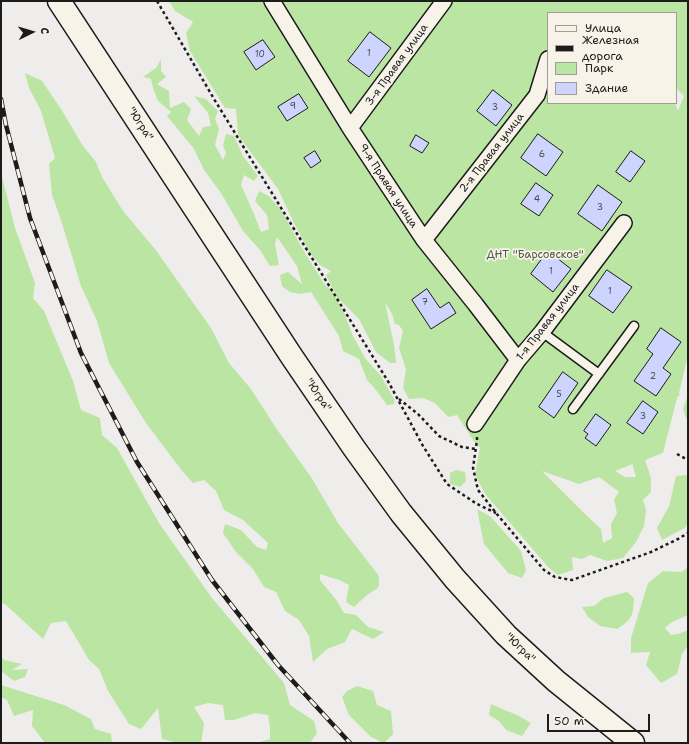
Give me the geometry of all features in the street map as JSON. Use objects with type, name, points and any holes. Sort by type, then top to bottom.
[{"type":"highway","name":"\"Югра\"","points":[[59,1],[292,357],[401,514],[455,579],[506,635],[556,682],[633,743]]},
{"type":"street","name":"9-я Правая улица","points":[[272,1],[350,128],[424,240],[518,360]]},
{"type":"street","name":"3-я Правая улица","points":[[350,128],[444,1]]},
{"type":"street","name":"2-я Правая улица","points":[[424,240],[537,95],[547,62]]},
{"type":"street","name":"1-я Правая улица","points":[[474,424],[518,360],[542,332],[624,222]]},
{"type":"lane","points":[[573,409],[634,326]]},
{"type":"lane","points":[[542,332],[599,374]]},
{"type":"path","points":[[157,1],[214,99],[390,383],[423,446],[447,484],[477,504],[496,513]]},
{"type":"path","points":[[397,397],[418,414],[439,436],[462,447],[476,449]]},
{"type":"path","points":[[474,424],[477,440],[473,468],[478,490],[544,570],[555,577],[572,580],[651,552],[678,540],[688,533]]},
{"type":"path","points":[[677,454],[688,460]]},
{"type":"green space","name":"ДНТ \"Барсовское\"","points":[[169,1],[688,1],[688,355],[680,394],[677,398],[663,453],[645,460],[651,478],[651,492],[643,500],[646,510],[644,526],[636,542],[623,558],[607,561],[590,555],[582,559],[572,557],[573,570],[558,575],[549,568],[486,495],[475,475],[480,447],[477,446],[457,415],[448,417],[435,403],[423,398],[409,399],[403,388],[406,369],[399,348],[403,331],[399,325],[395,324],[392,314],[385,302],[394,345],[396,363],[390,363],[376,352],[359,319],[337,297],[326,275],[331,271],[320,265],[309,251],[278,189],[238,135],[236,109],[225,108],[190,51],[186,33],[193,22],[175,11]],"holes":[[[633,464],[636,477],[625,477],[615,471]],[[542,471],[579,484],[599,477],[619,492],[614,499],[617,513],[611,524],[612,538],[603,543],[601,529]]]},
{"type":"green space","points":[[161,59],[161,71],[166,77],[157,84],[169,91],[170,108],[184,102],[191,109],[187,120],[199,136],[203,127],[211,126],[208,113],[194,96],[206,99],[218,111],[215,119],[219,129],[215,145],[223,160],[226,153],[223,146],[226,134],[234,136],[243,156],[258,176],[254,181],[244,175],[241,185],[261,232],[269,229],[267,215],[255,201],[259,191],[269,196],[281,210],[325,285],[333,292],[345,315],[352,334],[365,358],[381,376],[394,399],[394,404],[387,405],[367,380],[359,359],[343,351],[339,336],[311,292],[300,294],[290,292],[282,286],[280,275],[288,272],[302,284],[297,266],[277,237],[275,244],[279,265],[270,266],[260,250],[243,231],[221,193],[204,170],[194,149],[167,116],[171,112],[158,101],[151,79],[143,77],[156,68]]},
{"type":"green space","points":[[25,73],[42,81],[83,146],[96,162],[102,177],[123,211],[155,249],[211,328],[229,363],[251,389],[276,428],[311,477],[338,523],[379,576],[378,588],[367,595],[354,607],[346,602],[349,585],[320,574],[320,580],[337,601],[344,613],[356,615],[368,627],[384,632],[373,639],[352,629],[345,642],[327,649],[313,662],[309,636],[299,620],[285,611],[276,592],[264,587],[253,569],[236,552],[223,533],[225,524],[241,530],[257,547],[266,550],[268,543],[243,520],[224,510],[216,491],[204,480],[193,483],[183,472],[146,423],[109,363],[97,321],[81,286],[52,195],[49,164],[55,158],[41,111],[29,88]]},
{"type":"green space","points":[[1,173],[15,228],[35,283],[33,298],[44,311],[73,381],[81,410],[100,418],[102,435],[117,448],[159,523],[212,598],[284,683],[290,705],[314,721],[317,733],[310,743],[256,743],[270,739],[268,715],[255,713],[234,720],[225,720],[223,705],[208,703],[194,707],[204,723],[201,743],[178,743],[162,739],[158,708],[141,729],[129,724],[108,691],[99,669],[89,660],[66,621],[51,623],[43,639],[1,602]]},
{"type":"green space","points":[[688,395],[688,423],[683,409]]},
{"type":"green space","points":[[456,470],[465,472],[466,481],[460,487],[450,484],[450,473]]},
{"type":"green space","points":[[687,475],[688,523],[685,528],[662,540],[657,528],[669,506],[676,476]]},
{"type":"green space","points":[[477,509],[491,517],[521,551],[526,570],[522,578],[508,573],[484,544]]},
{"type":"green space","points":[[688,567],[688,615],[672,622],[665,628],[671,635],[688,630],[688,646],[682,654],[677,674],[661,683],[646,665],[650,652],[631,653],[631,638],[648,583],[663,571],[682,572]]},
{"type":"green space","points":[[627,592],[634,598],[632,613],[629,619],[617,629],[600,626],[588,617],[582,607],[594,606],[604,598]]},
{"type":"green space","points":[[1,656],[4,660],[22,664],[12,670],[28,669],[25,677],[14,681],[1,671]]},
{"type":"green space","points":[[1,685],[64,705],[91,719],[95,729],[111,734],[112,743],[45,743],[32,726],[33,710],[14,716],[7,700],[1,697]]},
{"type":"green space","points":[[357,686],[373,691],[377,705],[391,711],[393,734],[384,743],[371,737],[349,715],[342,697],[347,691]]},
{"type":"green space","points":[[491,704],[531,723],[522,736],[506,730],[499,721],[489,715]]},
{"type":"building","points":[[370,32],[391,48],[369,77],[348,61]]},
{"type":"building","points":[[263,40],[275,57],[256,70],[244,52]]},
{"type":"building","points":[[493,90],[512,105],[496,126],[477,111]]},
{"type":"building","points":[[299,94],[308,108],[287,121],[278,107]]},
{"type":"building","points":[[538,134],[563,152],[546,176],[521,158]]},
{"type":"building","points":[[416,135],[429,143],[422,153],[410,146]]},
{"type":"building","points":[[315,151],[321,161],[311,168],[304,158]]},
{"type":"building","points":[[631,151],[645,161],[630,182],[616,172]]},
{"type":"building","points":[[536,183],[553,195],[539,216],[521,204]]},
{"type":"building","points":[[598,185],[622,202],[602,231],[578,214]]},
{"type":"building","points":[[548,251],[571,269],[553,292],[531,274]]},
{"type":"building","points":[[607,270],[632,287],[613,313],[589,296]]},
{"type":"building","points":[[427,289],[440,308],[449,302],[456,313],[431,329],[412,300]]},
{"type":"building","points":[[661,328],[681,342],[663,368],[671,374],[656,396],[634,381],[653,354],[647,349]]},
{"type":"building","points":[[563,372],[578,383],[554,418],[539,407]]},
{"type":"building","points":[[643,401],[658,412],[643,434],[627,423]]},
{"type":"building","points":[[596,414],[611,425],[596,446],[585,438],[588,434],[584,431]]},
{"type":"railway","points":[[1,99],[6,125],[30,218],[81,353],[137,462],[212,580],[278,665],[350,743]]}]
